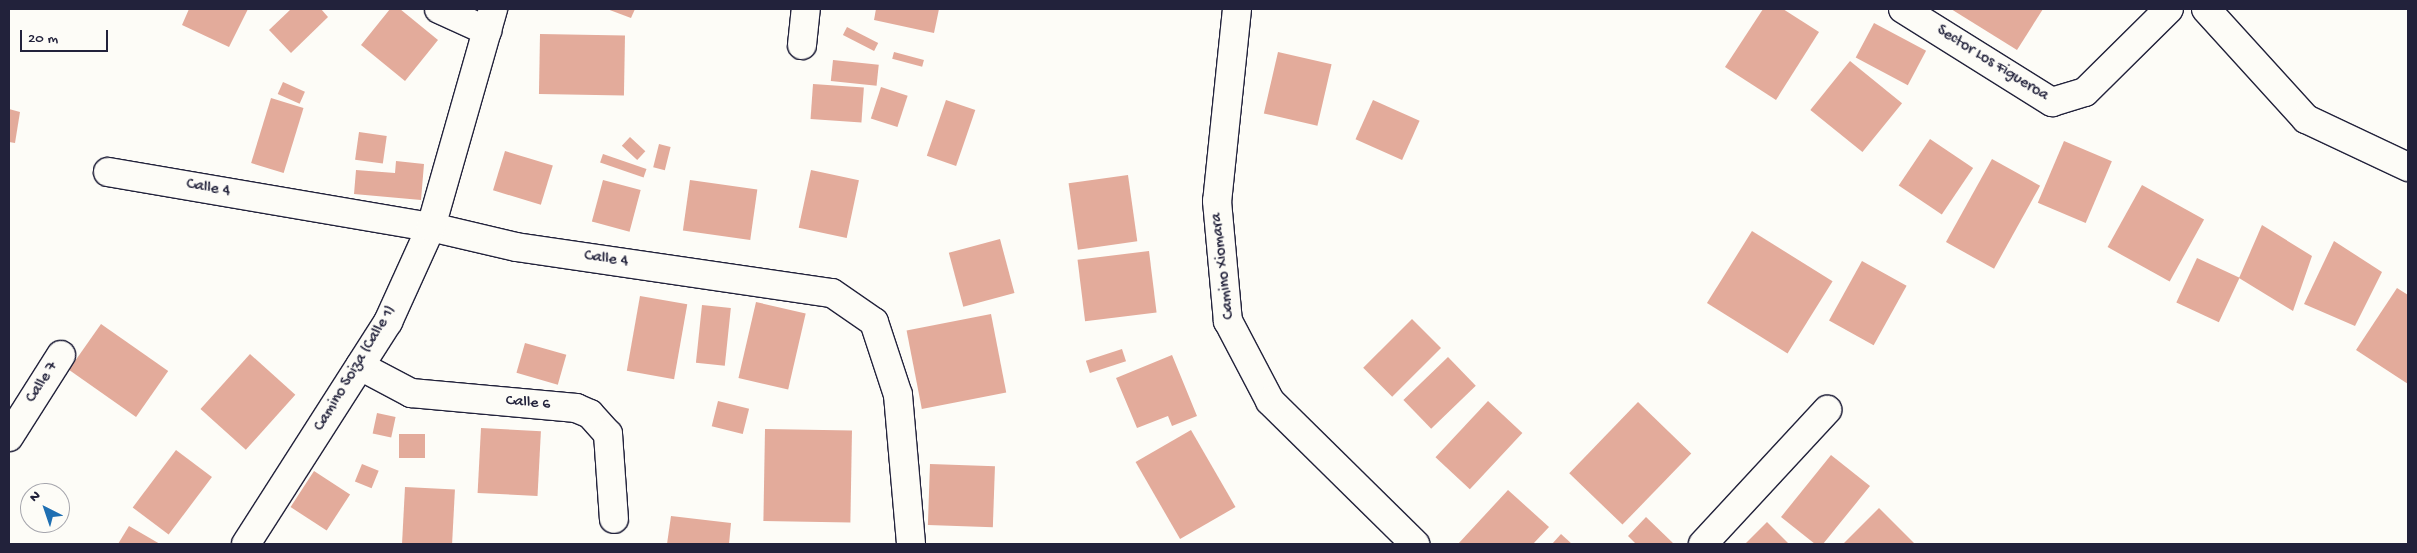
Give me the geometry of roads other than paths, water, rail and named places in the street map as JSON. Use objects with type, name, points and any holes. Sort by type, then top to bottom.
[{"type":"street","points":[[439,9],[490,20]]},
{"type":"street","points":[[802,45],[806,9]]},
{"type":"street","name":"Camino Xiomara","points":[[1238,9],[1217,201],[1228,321],[1270,401],[1415,544]]},
{"type":"street","name":"Sector Los Figueroa","points":[[1903,9],[2052,102],[2085,92],[2169,9]]},
{"type":"street","points":[[2206,9],[2306,119],[2408,167]]},
{"type":"street","name":"Camino Soiza (Calle 1)","points":[[246,544],[388,322],[431,227],[490,20]]},
{"type":"street","name":"Calle 4","points":[[108,172],[431,227],[516,247],[832,294],[874,322],[898,395],[911,544]]},
{"type":"street","name":"Calle 7","points":[[9,437],[62,355]]},
{"type":"street","name":"Calle 6","points":[[360,366],[412,393],[576,408],[590,414],[608,434],[614,519]]},
{"type":"street","points":[[1703,544],[1827,410]]}]
